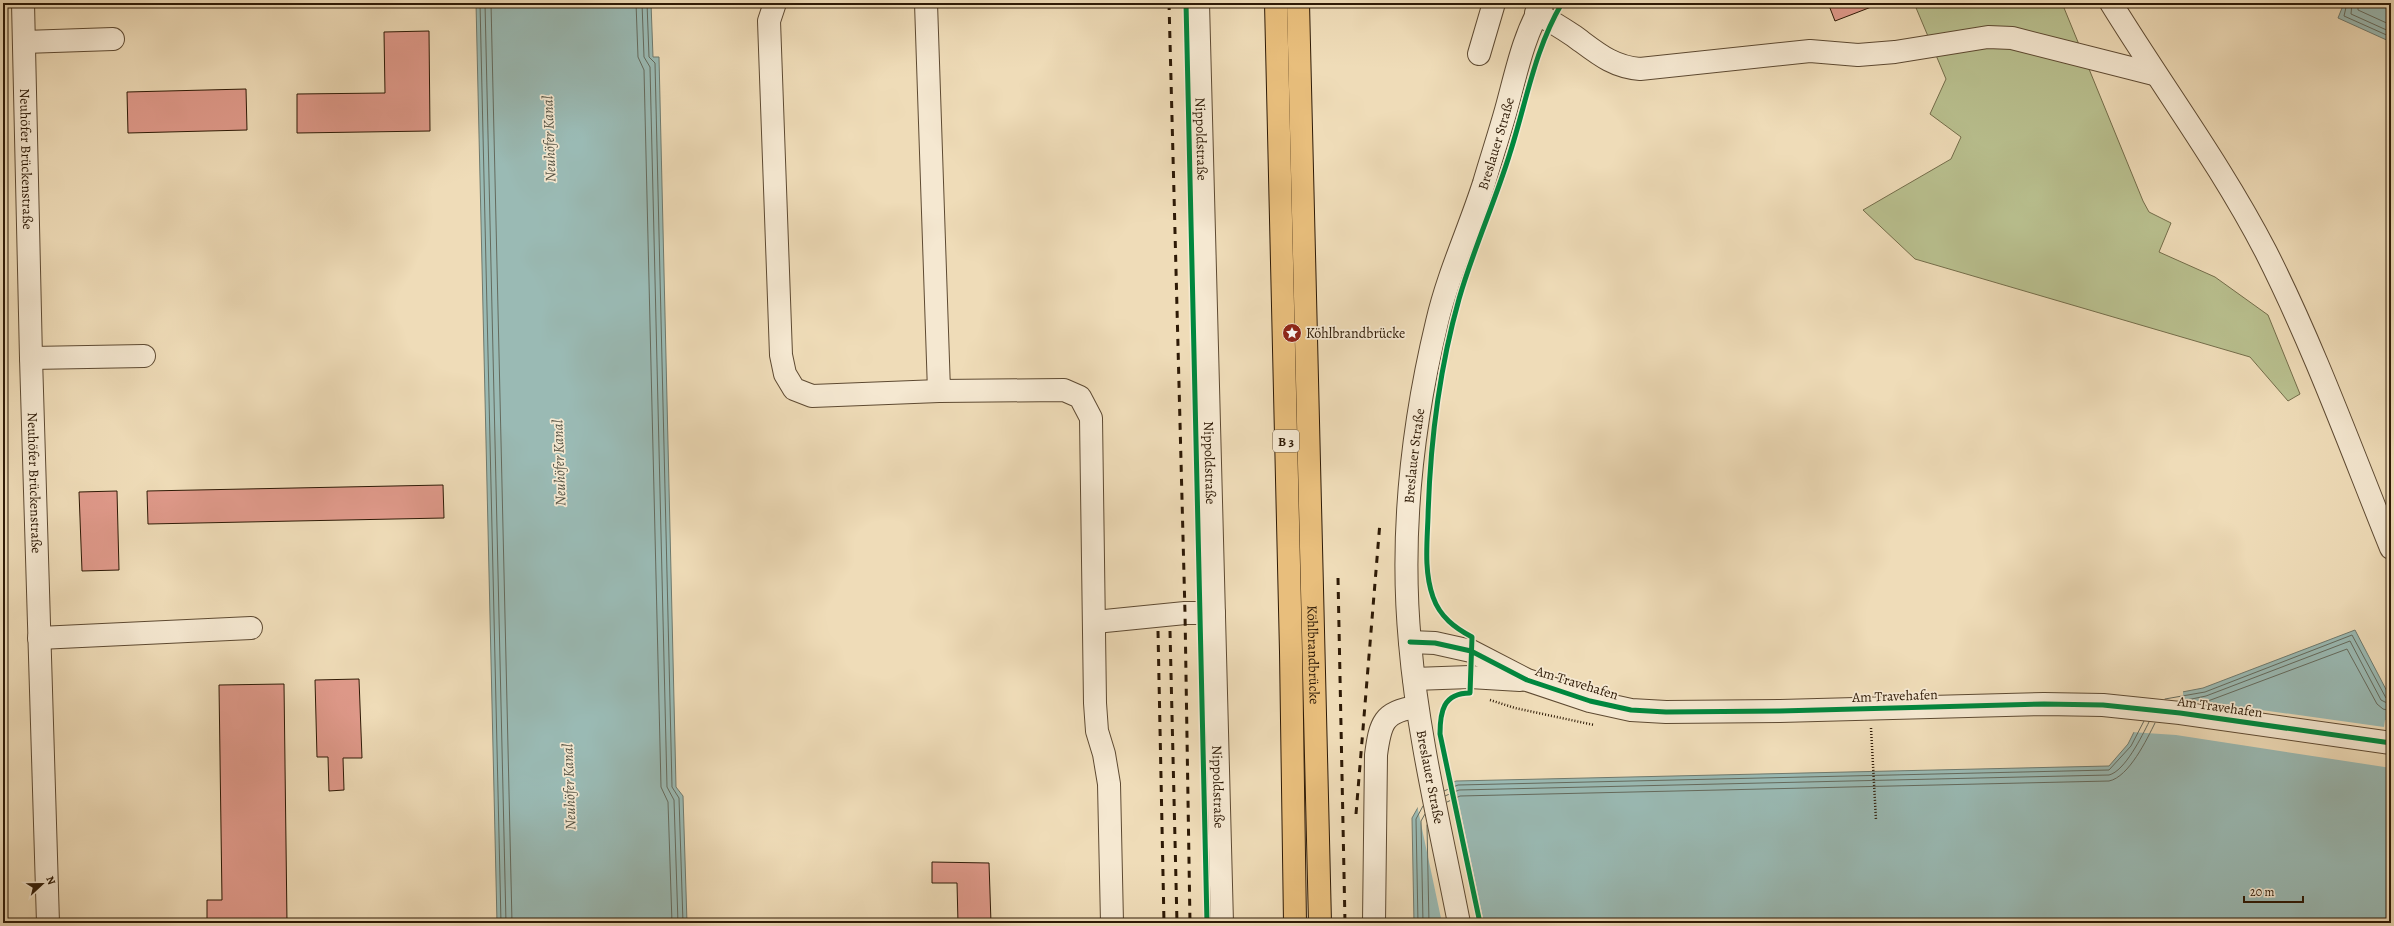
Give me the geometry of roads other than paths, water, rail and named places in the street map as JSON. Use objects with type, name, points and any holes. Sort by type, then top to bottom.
[{"type":"main road","name":"Köhlbrandbrücke","points":[[1276,3],[1291,660],[1295,923]]},
{"type":"main road","name":"Köhlbrandbrücke","points":[[1298,3],[1320,923]]},
{"type":"street","name":"Neuhöfer Brückenstraße","points":[[23,3],[31,358],[48,923]]},
{"type":"street","points":[[775,3],[769,21],[781,355],[785,374],[794,389],[812,396],[939,391],[1064,390],[1080,397],[1091,418],[1097,731],[1104,754],[1109,784],[1112,923]]},
{"type":"street","points":[[926,3],[939,391]]},
{"type":"street","name":"Nippoldstraße","points":[[1198,3],[1222,923]]},
{"type":"street","points":[[1479,54],[1494,3]]},
{"type":"street","points":[[2111,3],[2154,74],[2222,176],[2266,252],[2304,334],[2391,548]]},
{"type":"street","points":[[1540,8],[1574,36],[1610,62],[1635,69],[1810,51],[1858,55],[1895,52],[1988,37],[2012,38],[2154,74]]},
{"type":"street","name":"Breslauer Straße","points":[[1460,923],[1417,707],[1410,642],[1407,571],[1409,502],[1414,452],[1429,358],[1445,291],[1480,195],[1516,69],[1540,8]]},
{"type":"street","points":[[24,42],[113,39]]},
{"type":"street","points":[[31,358],[144,356]]},
{"type":"street","points":[[1095,622],[1185,613],[1214,613]]},
{"type":"street","points":[[39,638],[251,628]]},
{"type":"street","name":"Am Travehafen","points":[[1410,642],[1435,643],[1471,651],[1527,680],[1614,707],[1666,712],[1780,711],[2044,704],[2102,705],[2173,712],[2391,744]]},
{"type":"street","name":"Am Travehafen","points":[[1414,680],[1476,677],[1527,680]]},
{"type":"street","points":[[1374,923],[1376,755],[1378,737],[1383,723],[1390,716],[1396,712],[1417,707]]},
{"type":"water","name":"Neuhöfer Kanal","points":[[476,3],[651,3],[653,57],[659,57],[676,787],[683,796],[687,923],[497,923]]},
{"type":"water","points":[[2344,3],[2391,3],[2391,42],[2338,18]]},
{"type":"water","points":[[2355,630],[2391,699],[2391,923],[1414,923],[1412,818],[1425,795],[1456,781],[2109,766],[2128,744],[2151,698],[2203,688]]},
{"type":"railway","points":[[1169,3],[1185,613],[1190,923]]},
{"type":"railway","points":[[1356,814],[1380,522]]},
{"type":"railway","points":[[1338,578],[1345,923]]},
{"type":"railway","points":[[1158,631],[1164,923]]},
{"type":"railway","points":[[1170,631],[1177,923]]},
{"type":"place","name":"Köhlbrandbrücke","points":[[1292,333]]}]
